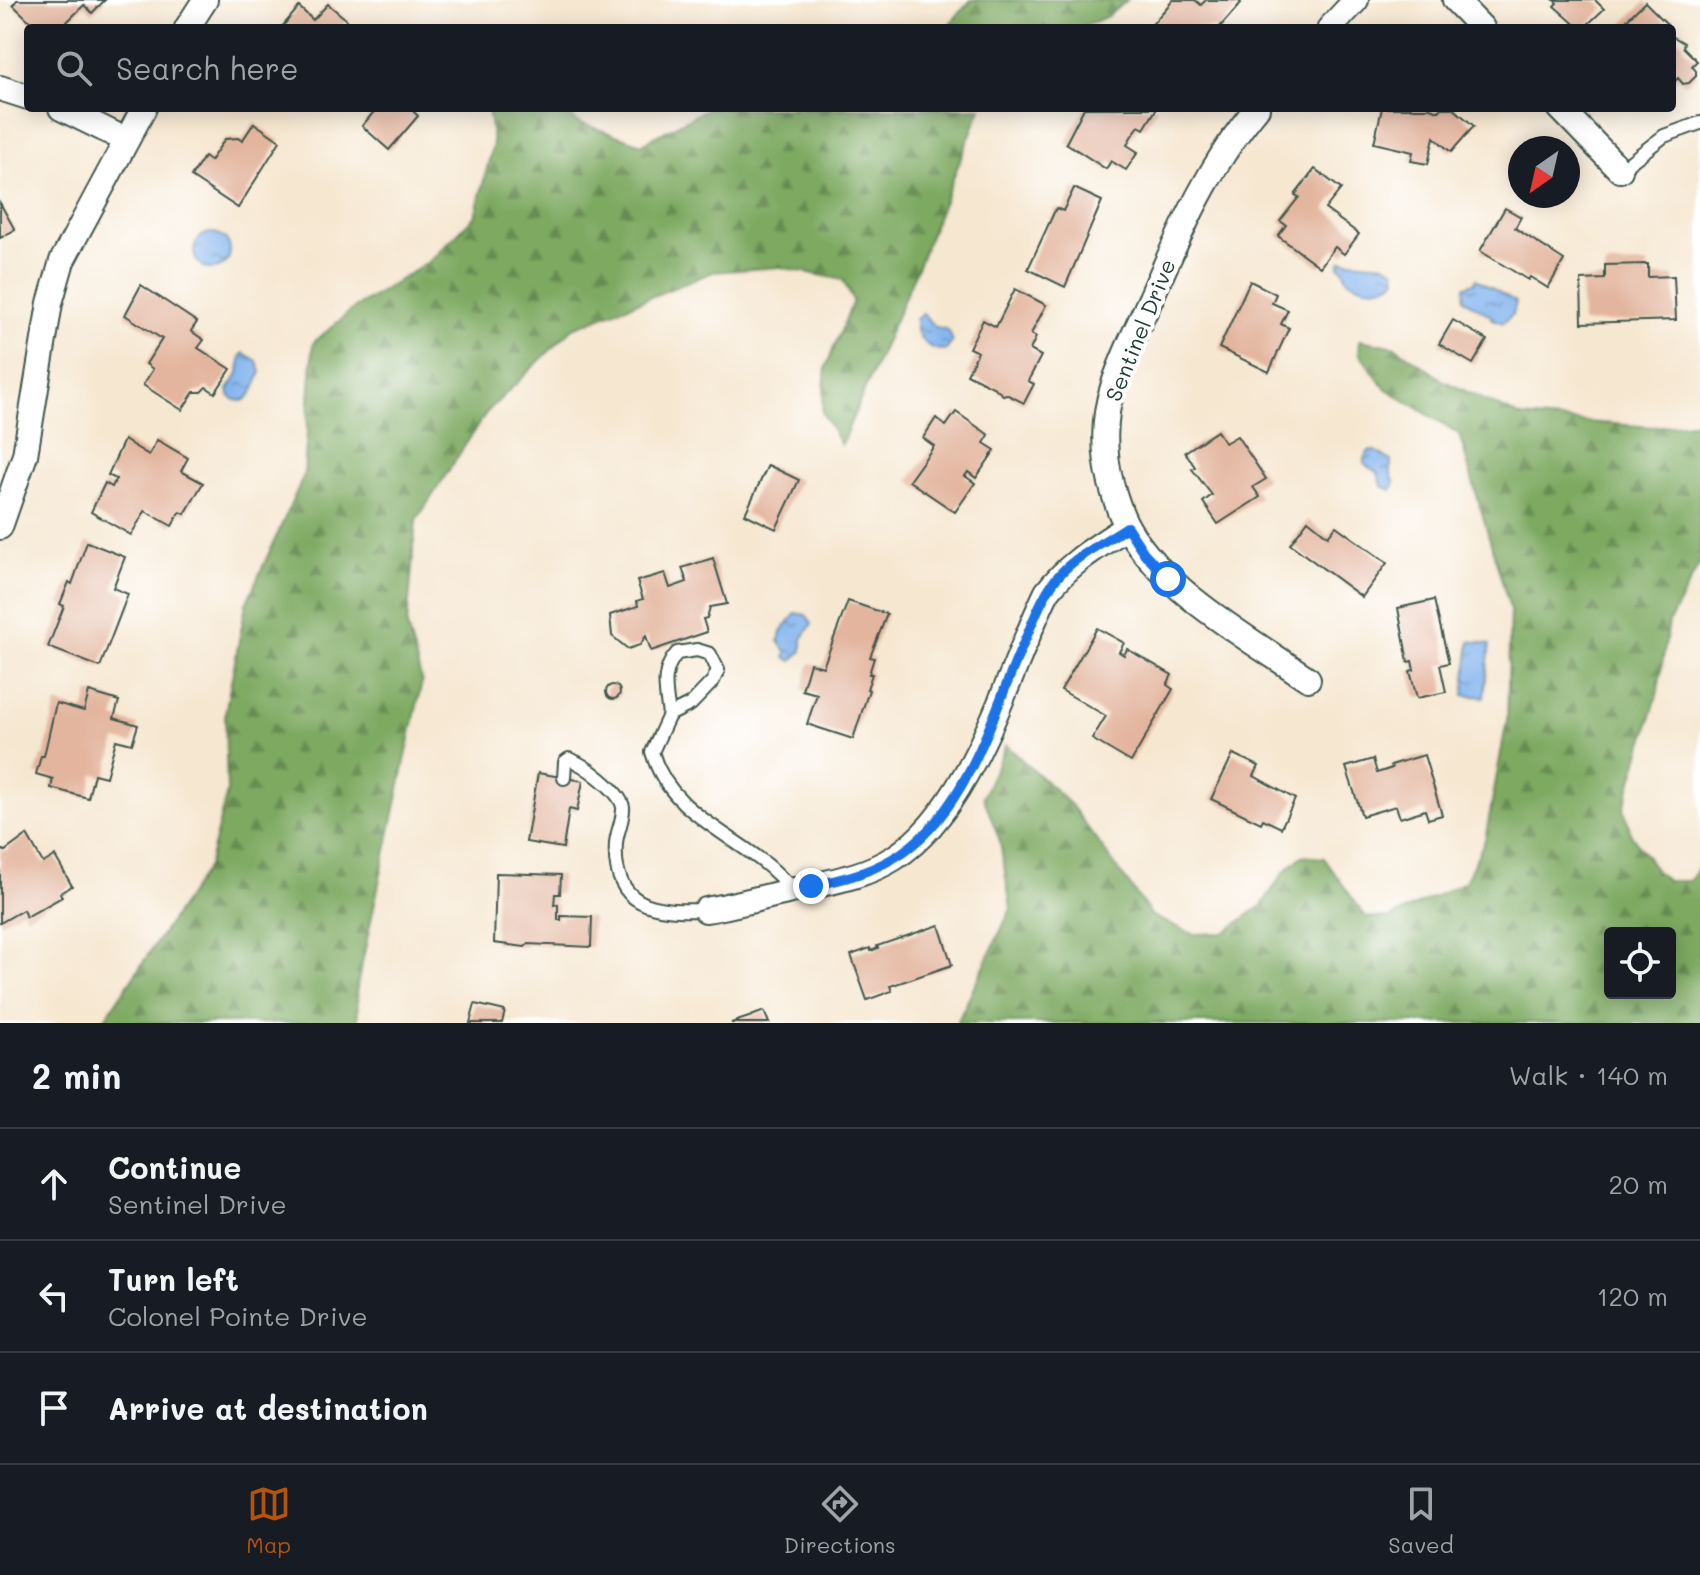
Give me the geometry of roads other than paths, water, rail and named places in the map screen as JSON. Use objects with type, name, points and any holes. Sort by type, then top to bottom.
[{"type":"street","points":[[190,24],[205,0]]},
{"type":"street","points":[[1334,24],[1356,0]]},
{"type":"street","points":[[1455,0],[1478,24]]},
{"type":"street","points":[[0,88],[24,96]]},
{"type":"street","points":[[69,112],[126,140]]},
{"type":"street","points":[[0,527],[25,455],[50,303],[62,261],[142,112]]},
{"type":"street","name":"Sentinel Drive","points":[[1254,112],[1226,149],[1192,205],[1112,388],[1105,431],[1106,459],[1116,501],[1127,527],[1144,553],[1175,585],[1308,679]]},
{"type":"street","points":[[1564,112],[1620,170]]},
{"type":"street","points":[[706,910],[859,875],[893,859],[930,828],[965,778],[1047,592],[1072,564],[1127,527]]},
{"type":"lane","points":[[1620,170],[1664,136],[1700,123]]},
{"type":"lane","points":[[669,715],[691,704],[713,681],[718,670],[710,654],[697,650],[677,653],[670,661],[664,677],[669,715],[652,752],[658,773],[679,799],[707,824],[766,864],[794,890]]},
{"type":"lane","points":[[564,778],[565,762],[569,759],[579,762],[620,799],[623,809],[615,859],[620,883],[631,897],[649,907],[670,911],[706,910]]},
{"type":"water","points":[[212,233],[224,239],[230,251],[224,263],[212,269],[200,263],[194,251],[200,239]]},
{"type":"water","points":[[1341,260],[1385,264],[1395,270],[1396,279],[1385,286],[1372,288],[1359,285],[1347,279],[1339,266]]},
{"type":"water","points":[[1476,279],[1516,302],[1513,314],[1503,323],[1464,299],[1465,286]]},
{"type":"water","points":[[923,314],[936,327],[948,330],[953,341],[946,350],[933,348],[920,337],[916,319]]},
{"type":"water","points":[[244,353],[257,361],[261,372],[250,395],[242,401],[230,397],[228,390],[239,373],[241,355]]},
{"type":"water","points":[[1369,451],[1376,451],[1391,461],[1395,483],[1391,490],[1382,486],[1378,473],[1364,464]]},
{"type":"water","points":[[796,613],[806,615],[812,624],[802,639],[802,651],[792,661],[785,657],[787,653],[779,641],[781,632]]},
{"type":"water","points":[[1470,641],[1490,644],[1484,697],[1464,695]]}]
